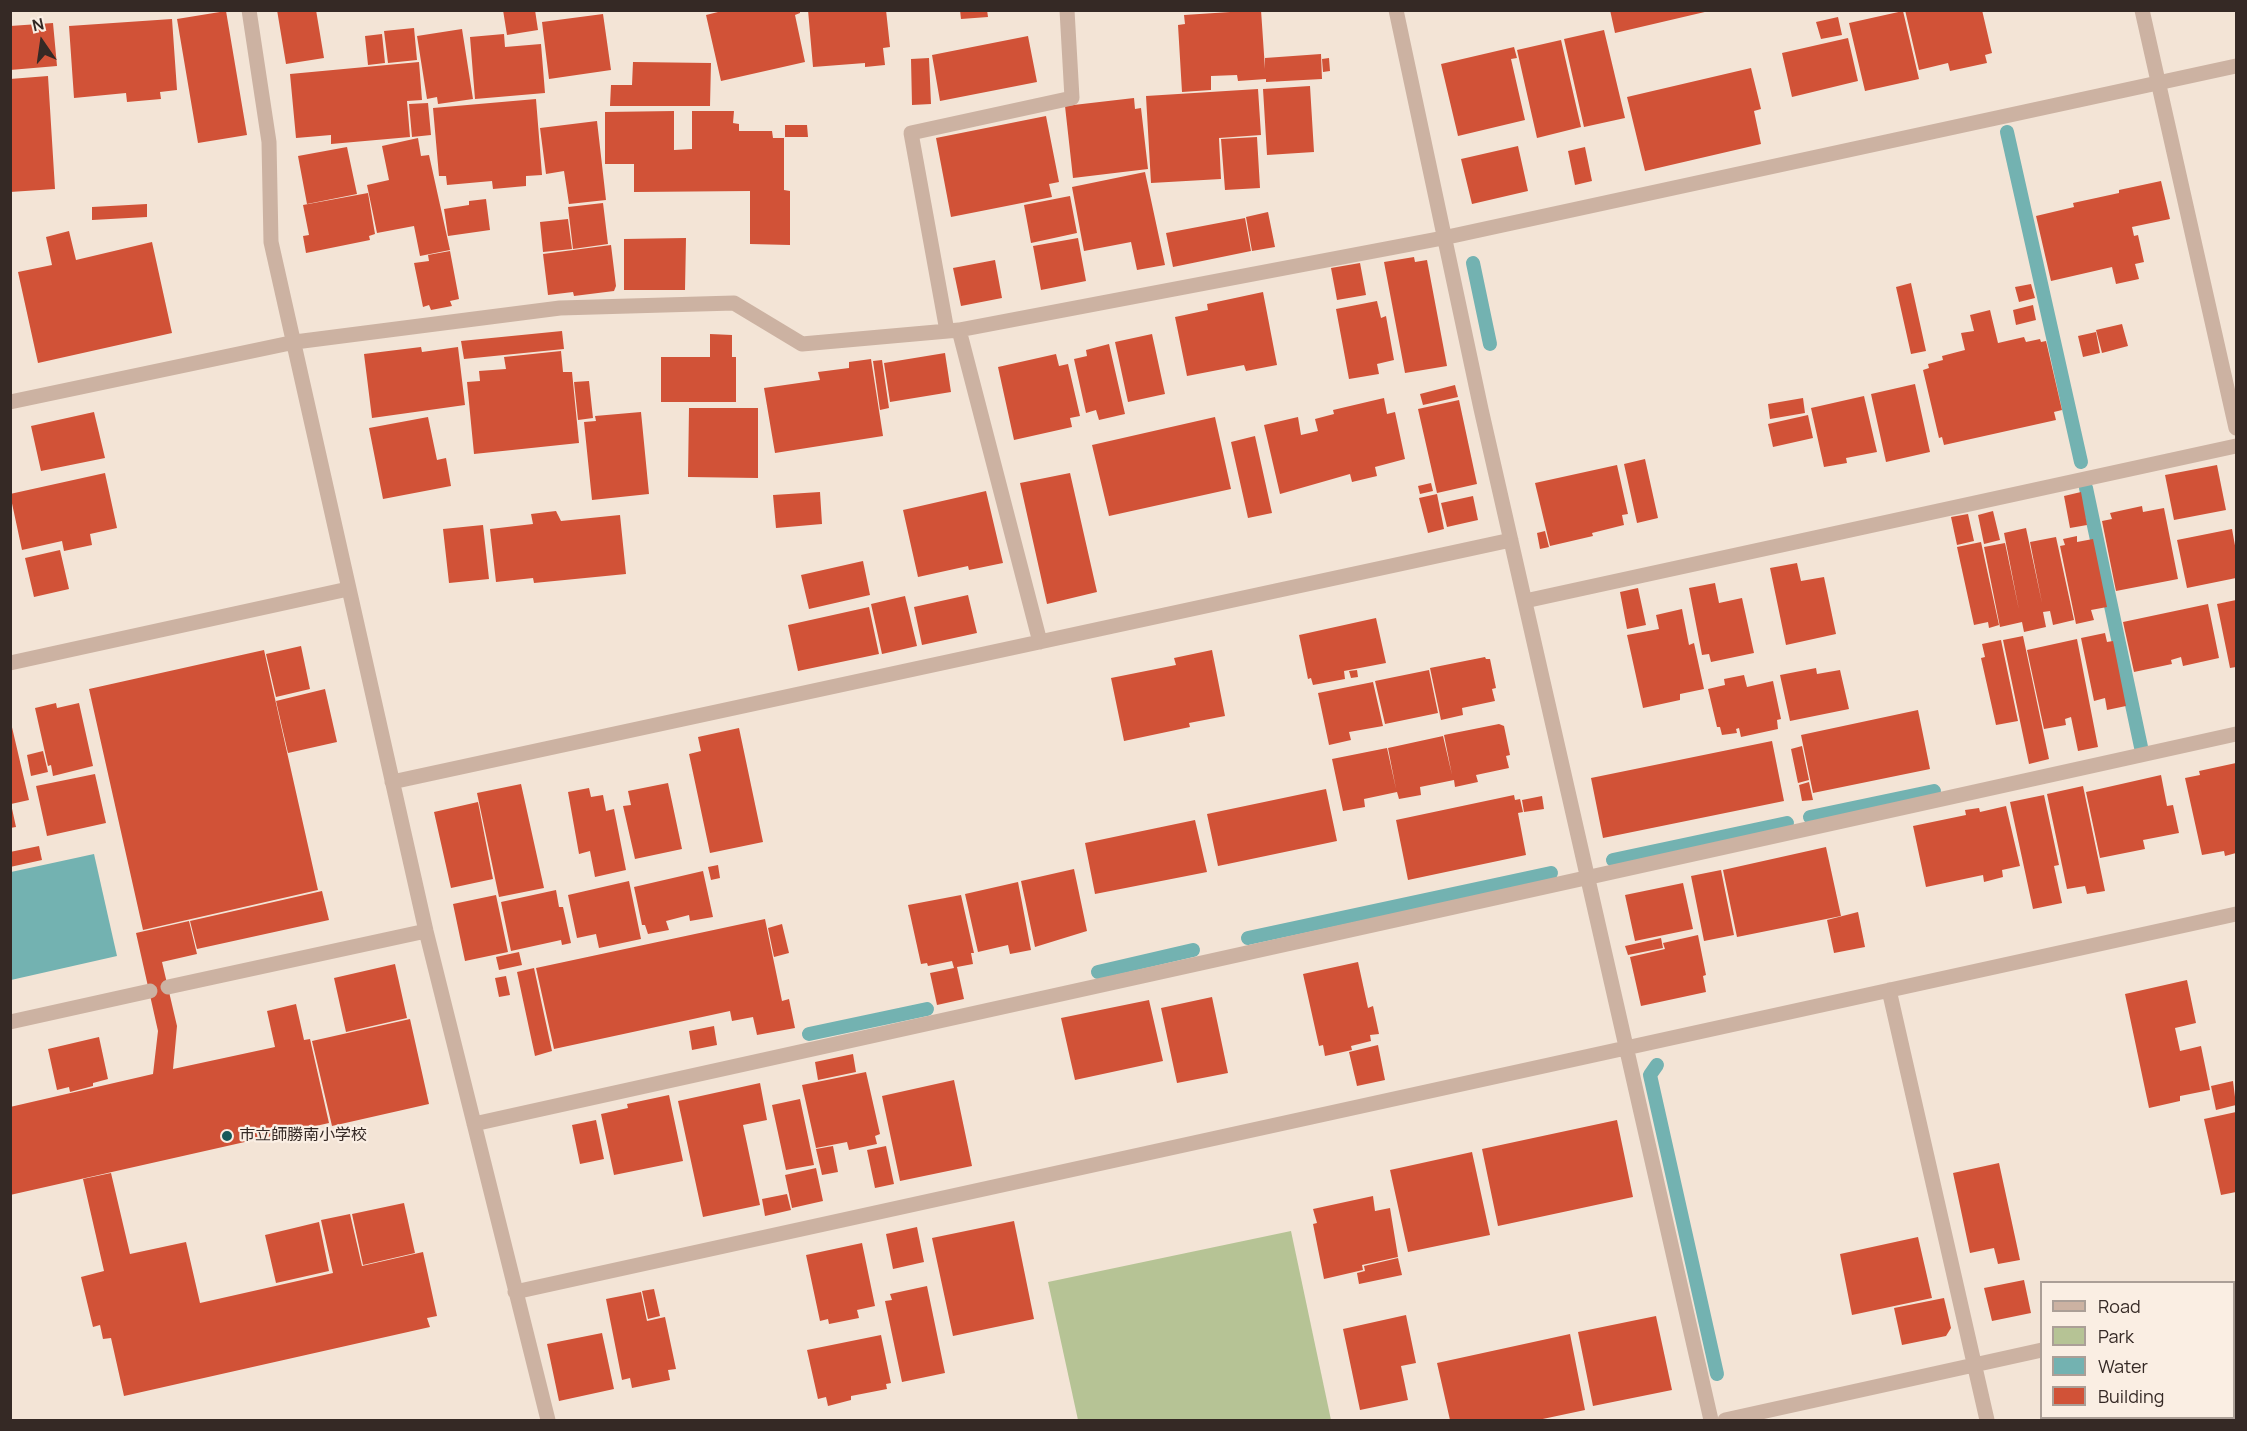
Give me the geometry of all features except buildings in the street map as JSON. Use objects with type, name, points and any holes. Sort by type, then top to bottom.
[{"type":"street","points":[[249,10],[269,142],[272,243],[426,931],[548,1420]]},
{"type":"street","points":[[1040,642],[953,330],[911,133],[1072,98],[1067,10]]},
{"type":"street","points":[[1396,10],[1443,238],[1711,1420]]},
{"type":"street","points":[[2142,10],[2236,428]]},
{"type":"street","points":[[10,402],[295,342],[560,308],[734,303],[802,344],[953,330],[1443,238],[2236,66]]},
{"type":"street","points":[[1525,601],[2236,446]]},
{"type":"street","points":[[392,782],[1511,540]]},
{"type":"street","points":[[10,663],[348,589]]},
{"type":"street","points":[[474,1124],[2236,734]]},
{"type":"street","points":[[515,1292],[2236,914]]},
{"type":"street","points":[[168,987],[426,931]]},
{"type":"street","points":[[1889,990],[1987,1420]]},
{"type":"street","points":[[10,1022],[150,991]]},
{"type":"street","points":[[1725,1420],[2040,1350]]},
{"type":"green space","points":[[1291,1231],[1331,1420],[1078,1420],[1048,1282]]},
{"type":"water","points":[[94,854],[117,956],[11,980],[11,872]]},
{"type":"waterway","points":[[2007,132],[2081,462]]},
{"type":"waterway","points":[[1473,263],[1490,344]]},
{"type":"waterway","points":[[2086,488],[2141,747]]},
{"type":"waterway","points":[[1810,817],[1934,791]]},
{"type":"waterway","points":[[1613,860],[1787,823]]},
{"type":"waterway","points":[[1248,938],[1551,873]]},
{"type":"waterway","points":[[1098,972],[1193,950]]},
{"type":"waterway","points":[[809,1034],[927,1009]]},
{"type":"waterway","points":[[1657,1065],[1650,1075],[1717,1374]]},
{"type":"place","name":"市立師勝南小学校","points":[[227,1136]]}]
